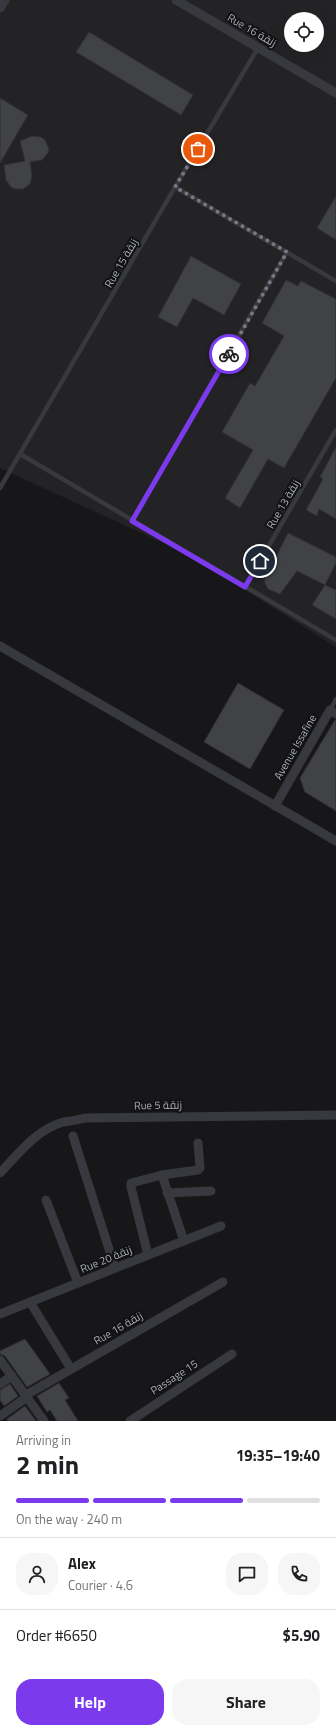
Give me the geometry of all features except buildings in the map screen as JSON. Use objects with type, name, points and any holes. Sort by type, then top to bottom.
[{"type":"street","points":[[0,8],[5,0]]},
{"type":"street","name":"Rue 16 زنقة","points":[[176,0],[336,93]]},
{"type":"street","points":[[0,646],[336,841]]},
{"type":"street","name":"Avenue Issafine","points":[[275,806],[333,712]]},
{"type":"street","name":"Rue 5 زنقة","points":[[0,1173],[32,1140],[48,1129],[63,1123],[85,1118],[336,1115]]},
{"type":"street","points":[[73,1136],[116,1268]]},
{"type":"street","points":[[148,1255],[131,1183],[134,1181],[199,1169],[198,1143]]},
{"type":"street","points":[[162,1176],[184,1241]]},
{"type":"street","points":[[167,1193],[211,1191]]},
{"type":"street","points":[[46,1200],[78,1283]]},
{"type":"street","name":"Rue 20 زنقة","points":[[0,1314],[221,1226]]},
{"type":"street","name":"Rue 16 زنقة","points":[[0,1416],[26,1396],[223,1282]]},
{"type":"street","points":[[30,1302],[71,1369]]},
{"type":"street","name":"Passage 15","points":[[130,1421],[232,1354]]},
{"type":"street","points":[[0,1360],[44,1421]]},
{"type":"street","points":[[0,1384],[12,1376]]},
{"type":"lane","name":"Rue 15 زنقة","points":[[0,488],[175,187],[258,48]]},
{"type":"lane","points":[[175,187],[336,281]]},
{"type":"lane","points":[[132,521],[287,252]]},
{"type":"lane","name":"Rue 13 زنقة","points":[[245,587],[336,430]]},
{"type":"lane","points":[[20,454],[336,640]]},
{"type":"lane","name":"Avenue Issafine","points":[[333,712],[336,699]]},
{"type":"shaded area","points":[[0,0],[336,0],[336,647],[187,554],[0,468]]},
{"type":"way so far","points":[[198,149],[175,187],[287,252],[229,354]]},
{"type":"route","points":[[229,354],[132,521],[245,587],[260,561]]}]
